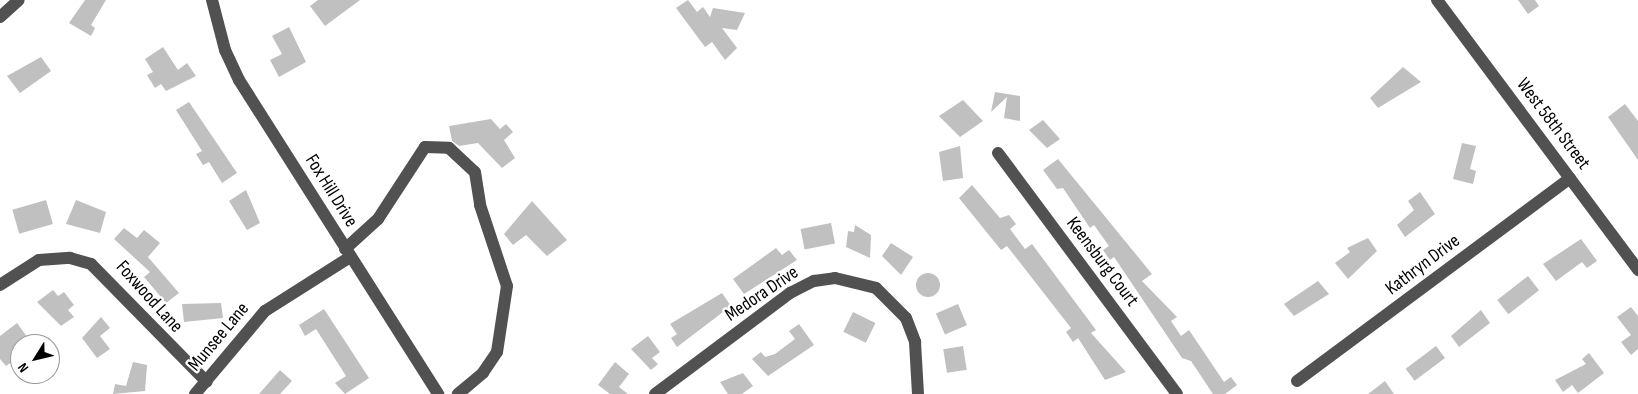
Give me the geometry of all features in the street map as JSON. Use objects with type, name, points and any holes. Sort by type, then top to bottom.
[{"type":"street","points":[[0,17],[19,0]]},
{"type":"street","name":"Fox Hill Drive","points":[[212,0],[225,50],[239,80],[438,394]]},
{"type":"street","name":"West 58th Street","points":[[1437,0],[1638,270]]},
{"type":"street","name":"Munsee Lane","points":[[195,394],[265,311],[348,253],[378,219],[426,147],[449,148],[476,172],[480,205],[507,286],[497,352],[483,373],[458,394]]},
{"type":"street","name":"Keensburg Court","points":[[998,153],[1177,394]]},
{"type":"street","name":"Kathryn Drive","points":[[1297,381],[1570,178]]},
{"type":"street","name":"Foxwood Lane","points":[[0,285],[39,260],[70,258],[91,264],[207,382]]},
{"type":"street","name":"Medora Drive","points":[[655,394],[790,293],[814,281],[835,278],[876,288],[901,311],[915,342],[918,394]]},
{"type":"building","points":[[85,0],[106,0],[91,25],[95,28],[91,36],[69,23]]},
{"type":"building","points":[[318,0],[360,0],[325,26],[310,6]]},
{"type":"building","points":[[688,0],[697,12],[703,7],[710,17],[713,8],[745,13],[737,30],[722,28],[737,48],[725,60],[712,42],[705,47],[676,8]]},
{"type":"building","points":[[1518,0],[1535,0],[1539,6],[1528,14]]},
{"type":"building","points":[[289,27],[306,62],[279,77],[270,60],[282,54],[272,36]]},
{"type":"building","points":[[163,47],[178,70],[187,63],[196,76],[166,91],[161,84],[155,88],[147,75],[153,72],[145,59]]},
{"type":"building","points":[[41,57],[51,71],[20,93],[7,76]]},
{"type":"building","points":[[1403,67],[1421,82],[1378,108],[1370,98]]},
{"type":"building","points":[[995,92],[1020,96],[1020,121],[1004,118],[1007,97],[991,112]]},
{"type":"building","points":[[963,100],[983,121],[960,137],[939,116]]},
{"type":"building","points":[[189,102],[237,173],[222,183],[209,162],[203,165],[196,154],[202,151],[176,110]]},
{"type":"building","points":[[1625,104],[1638,121],[1638,160],[1608,117]]},
{"type":"building","points":[[491,119],[500,129],[506,124],[513,132],[504,140],[515,158],[502,168],[478,143],[459,146],[452,141],[449,126]]},
{"type":"building","points":[[1043,120],[1060,139],[1047,148],[1029,130]]},
{"type":"building","points":[[1462,143],[1476,146],[1470,169],[1476,171],[1473,184],[1453,179]]},
{"type":"building","points":[[960,146],[963,178],[943,181],[939,152]]},
{"type":"building","points":[[1058,159],[1152,274],[1142,281],[1177,317],[1171,321],[1181,336],[1189,330],[1224,382],[1231,377],[1237,385],[1225,394],[1213,394],[1191,361],[1182,358],[1114,257],[1110,260],[1103,250],[1109,246],[1094,225],[1090,228],[1063,188],[1057,189],[1043,170]]},
{"type":"building","points":[[972,185],[1000,218],[1009,215],[1016,224],[1010,229],[1025,249],[1032,244],[1096,330],[1091,333],[1126,372],[1105,380],[1078,338],[1073,342],[1066,332],[1071,328],[1007,246],[1001,250],[959,198]]},
{"type":"building","points":[[246,190],[260,223],[247,230],[229,201]]},
{"type":"building","points":[[1420,192],[1435,214],[1405,237],[1397,225],[1414,210],[1408,201]]},
{"type":"building","points":[[46,200],[53,224],[19,234],[12,210]]},
{"type":"building","points":[[76,200],[106,212],[100,233],[66,224]]},
{"type":"building","points":[[532,201],[567,240],[547,256],[526,235],[513,245],[504,234]]},
{"type":"building","points":[[831,223],[835,244],[805,250],[801,229]]},
{"type":"building","points":[[855,225],[871,235],[870,258],[846,247],[848,231],[854,232]]},
{"type":"building","points":[[124,228],[137,238],[144,230],[160,243],[148,257],[179,293],[166,303],[144,277],[150,272],[114,239]]},
{"type":"building","points":[[1368,238],[1377,251],[1348,279],[1335,263],[1350,252],[1347,248]]},
{"type":"building","points":[[1581,239],[1597,261],[1587,268],[1582,262],[1556,281],[1543,264]]},
{"type":"building","points":[[891,243],[913,257],[901,275],[882,256]]},
{"type":"building","points":[[776,248],[782,255],[789,250],[797,260],[744,294],[733,279]]},
{"type":"building","points":[[928,273],[937,276],[940,285],[937,294],[928,297],[919,294],[916,285],[919,276]]},
{"type":"building","points":[[1528,276],[1539,290],[1508,314],[1497,300]]},
{"type":"building","points":[[1318,281],[1329,294],[1294,316],[1284,304]]},
{"type":"building","points":[[53,290],[58,296],[64,292],[74,305],[68,310],[74,317],[61,326],[37,302]]},
{"type":"building","points":[[722,293],[731,306],[677,347],[671,338],[677,334],[670,324]]},
{"type":"building","points":[[221,303],[223,318],[184,322],[182,304]]},
{"type":"building","points":[[958,304],[967,325],[945,335],[936,313]]},
{"type":"building","points":[[1631,307],[1638,316],[1638,349],[1631,355],[1621,342],[1631,335],[1617,317]]},
{"type":"building","points":[[324,309],[369,378],[345,394],[335,383],[346,376],[316,329],[305,336],[299,325]]},
{"type":"building","points":[[1481,310],[1490,323],[1459,347],[1451,336]]},
{"type":"building","points":[[853,312],[875,323],[866,343],[843,332]]},
{"type":"building","points":[[101,317],[110,328],[100,336],[110,349],[97,358],[82,338]]},
{"type":"building","points":[[17,323],[25,334],[10,334],[10,363],[6,366],[0,359],[0,336]]},
{"type":"building","points":[[799,324],[814,345],[768,376],[752,359],[761,352],[765,357],[775,354],[795,339],[789,331]]},
{"type":"building","points":[[648,336],[660,352],[652,358],[658,364],[651,370],[631,349]]},
{"type":"building","points":[[963,346],[967,370],[947,373],[943,349]]},
{"type":"building","points":[[1436,346],[1445,358],[1415,381],[1406,369]]},
{"type":"building","points":[[1589,353],[1604,373],[1578,393],[1572,385],[1563,392],[1555,380],[1586,364],[1582,359]]},
{"type":"building","points":[[133,362],[147,365],[145,391],[113,394],[115,384],[126,386]]},
{"type":"building","points":[[615,362],[629,374],[619,387],[628,394],[610,394],[598,385]]},
{"type":"building","points":[[280,370],[292,381],[280,394],[259,394]]},
{"type":"building","points":[[743,373],[753,386],[742,394],[728,394],[720,382]]},
{"type":"building","points":[[1385,381],[1394,394],[1368,394]]}]
